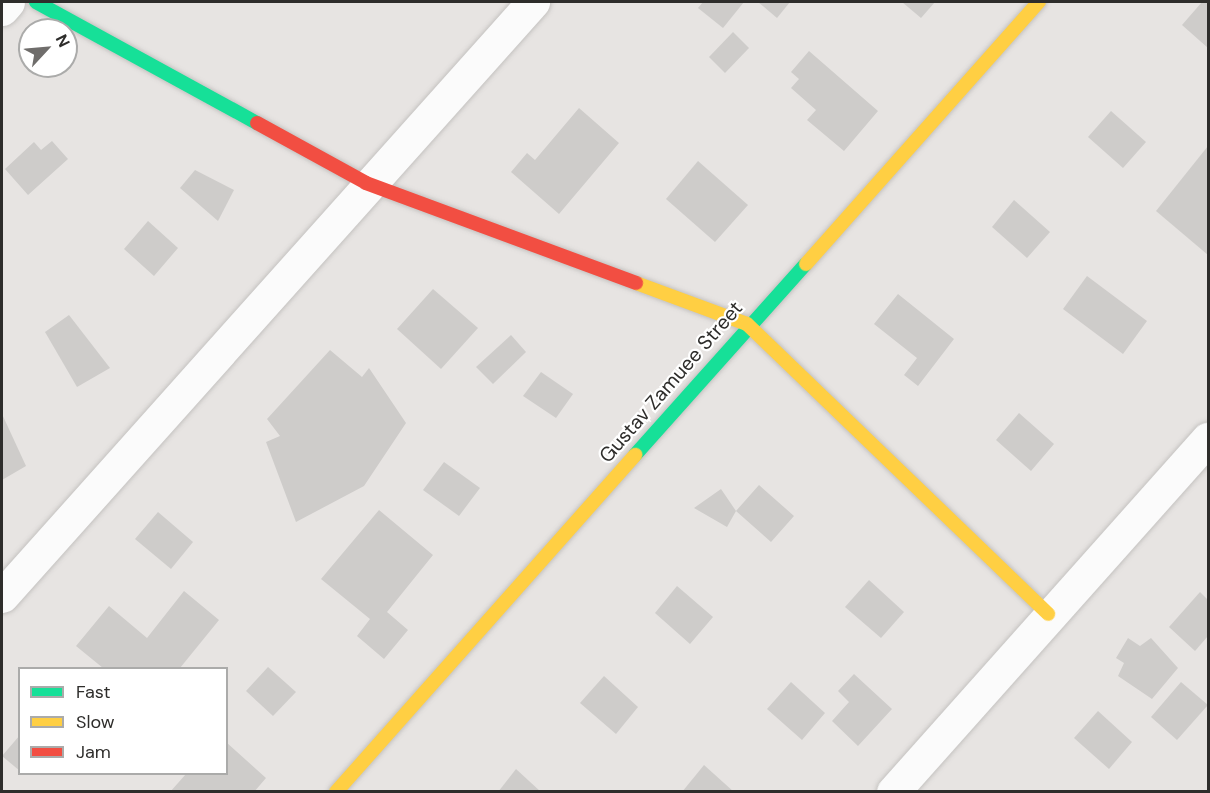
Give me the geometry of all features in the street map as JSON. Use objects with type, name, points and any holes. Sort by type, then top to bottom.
[{"type":"street","points":[[2,9],[8,2]]},
{"type":"street","points":[[36,2],[366,183],[747,324],[1048,614]]},
{"type":"street","points":[[2,596],[366,183],[533,2]]},
{"type":"street","name":"Gustav Zamuee Street","points":[[336,792],[747,324],[1039,2]]},
{"type":"street","points":[[893,792],[1048,614],[1209,439]]},
{"type":"building","points":[[703,2],[744,2],[723,28],[698,8]]},
{"type":"building","points":[[758,2],[790,2],[777,18]]},
{"type":"building","points":[[902,2],[935,2],[921,18]]},
{"type":"building","points":[[1202,2],[1208,2],[1208,48],[1182,25]]},
{"type":"building","points":[[733,32],[749,48],[725,73],[709,57]]},
{"type":"building","points":[[809,51],[878,111],[844,151],[807,120],[816,110],[791,88],[799,79],[791,72]]},
{"type":"building","points":[[579,108],[619,143],[559,214],[511,172],[527,153],[535,160]]},
{"type":"building","points":[[1111,111],[1146,142],[1123,168],[1088,137]]},
{"type":"building","points":[[52,141],[68,159],[28,195],[5,169],[34,142],[41,150]]},
{"type":"building","points":[[1208,146],[1208,255],[1156,211]]},
{"type":"building","points":[[698,161],[748,205],[715,242],[666,199]]},
{"type":"building","points":[[195,170],[234,190],[218,221],[180,188]]},
{"type":"building","points":[[1014,200],[1050,232],[1027,258],[992,227]]},
{"type":"building","points":[[148,221],[178,248],[154,276],[124,249]]},
{"type":"building","points":[[1087,276],[1147,321],[1123,354],[1063,309]]},
{"type":"building","points":[[433,289],[478,328],[441,369],[397,329]]},
{"type":"building","points":[[898,294],[954,339],[918,386],[904,375],[917,358],[874,324]]},
{"type":"building","points":[[69,315],[110,368],[77,387],[45,332]]},
{"type":"building","points":[[511,335],[526,352],[493,384],[476,367]]},
{"type":"building","points":[[330,350],[362,377],[369,368],[406,423],[364,486],[296,522],[266,442],[280,436],[267,419]]},
{"type":"building","points":[[541,372],[573,394],[556,418],[523,396]]},
{"type":"building","points":[[1019,413],[1054,444],[1031,471],[996,440]]},
{"type":"building","points":[[2,414],[26,466],[2,480]]},
{"type":"building","points":[[444,462],[480,488],[459,516],[423,490]]},
{"type":"building","points":[[759,485],[794,516],[771,542],[736,511]]},
{"type":"building","points":[[721,489],[736,511],[727,527],[694,508]]},
{"type":"building","points":[[379,510],[433,555],[387,612],[408,630],[384,659],[357,636],[370,619],[321,579]]},
{"type":"building","points":[[158,512],[193,542],[171,569],[135,539]]},
{"type":"building","points":[[869,580],[904,612],[881,638],[845,607]]},
{"type":"building","points":[[677,586],[713,617],[690,644],[655,613]]},
{"type":"building","points":[[184,591],[219,620],[181,667],[102,667],[76,646],[109,606],[147,638]]},
{"type":"building","points":[[1200,592],[1208,600],[1208,636],[1195,651],[1169,627]]},
{"type":"building","points":[[1128,638],[1140,646],[1151,638],[1178,668],[1152,699],[1118,676],[1124,663],[1116,658]]},
{"type":"building","points":[[268,667],[296,692],[273,716],[246,691]]},
{"type":"building","points":[[854,674],[892,709],[858,746],[832,721],[849,702],[838,691]]},
{"type":"building","points":[[604,676],[638,707],[616,734],[580,703]]},
{"type":"building","points":[[791,682],[825,713],[802,740],[767,709]]},
{"type":"building","points":[[1181,682],[1208,705],[1177,740],[1151,717]]},
{"type":"building","points":[[1098,711],[1132,742],[1109,769],[1074,738]]},
{"type":"building","points":[[18,737],[18,769],[2,756]]},
{"type":"building","points":[[228,744],[266,778],[254,792],[170,792],[185,775],[228,775]]},
{"type":"building","points":[[704,765],[734,792],[682,792]]},
{"type":"building","points":[[516,769],[541,792],[498,792]]},
{"type":"traffic: fast","points":[[36,2],[257,123]]},
{"type":"traffic: fast","points":[[635,455],[806,264]]},
{"type":"traffic: slow","points":[[806,264],[1039,2]]},
{"type":"traffic: slow","points":[[636,283],[747,324],[1048,614]]},
{"type":"traffic: slow","points":[[336,792],[635,455]]},
{"type":"traffic: jam","points":[[257,123],[366,183],[636,283]]}]
